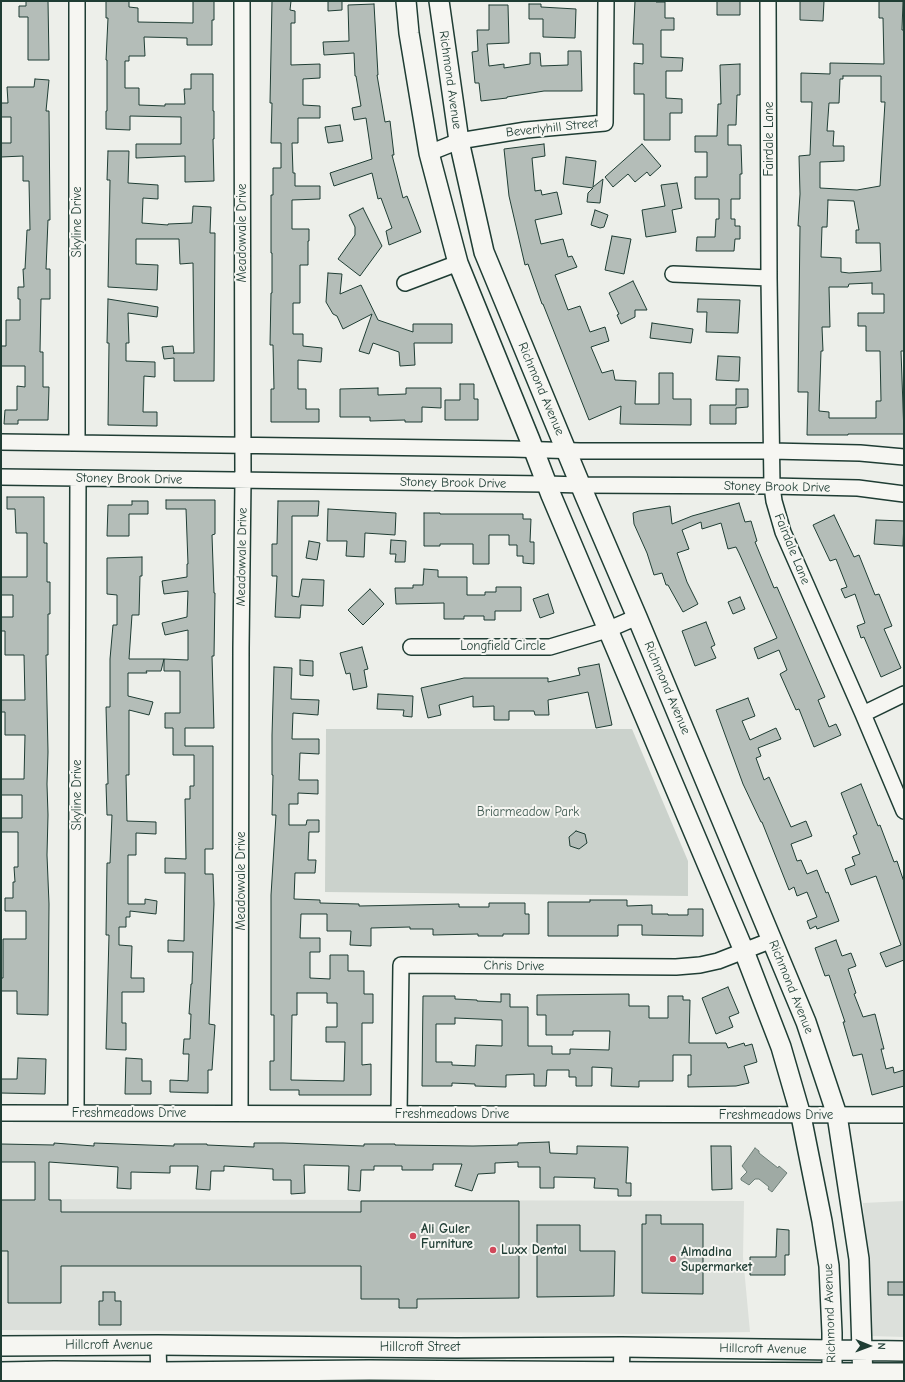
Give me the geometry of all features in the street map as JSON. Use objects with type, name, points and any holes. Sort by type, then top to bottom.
[{"type":"main road","name":"Richmond Avenue","points":[[406,1],[409,33],[429,153],[458,263],[546,484],[744,951],[781,1047],[801,1116],[822,1221],[829,1266],[832,1377]]},
{"type":"main road","name":"Richmond Avenue","points":[[439,1],[442,33],[459,141],[484,252],[806,1022],[837,1115],[859,1259],[863,1377]]},
{"type":"main road","name":"Hillcroft Avenue","points":[[1,1346],[217,1346]]},
{"type":"main road","name":"Hillcroft Street","points":[[217,1346],[406,1348],[622,1347]]},
{"type":"main road","name":"Hillcroft Avenue","points":[[622,1347],[904,1351]]},
{"type":"main road","points":[[406,1348],[406,1371]]},
{"type":"main road","name":"Hillcroft Street","points":[[1,1372],[159,1377],[369,1370],[621,1377],[759,1373]]},
{"type":"main road","name":"Hillcroft Avenue","points":[[759,1373],[832,1377],[863,1377],[904,1373]]},
{"type":"street","name":"Skyline Drive","points":[[77,1],[77,443]]},
{"type":"street","name":"Meadowvale Drive","points":[[240,1113],[241,648],[243,480],[242,1]]},
{"type":"street","name":"Beverlyhill Street","points":[[429,153],[459,141],[526,130],[605,123],[606,1]]},
{"type":"street","name":"Fairdale Lane","points":[[768,1],[771,451],[774,501],[783,532],[904,811]]},
{"type":"street","points":[[405,283],[458,263]]},
{"type":"street","points":[[673,274],[769,278]]},
{"type":"street","points":[[1,442],[532,449],[567,451],[771,451],[860,453],[904,457]]},
{"type":"street","name":"Stoney Brook Drive","points":[[1,477],[581,485],[772,486],[858,488],[904,494]]},
{"type":"street","name":"Skyline Drive","points":[[76,1113],[78,478]]},
{"type":"street","name":"Longfield Circle","points":[[411,647],[550,646],[608,630],[637,617]]},
{"type":"street","points":[[863,714],[904,694]]},
{"type":"street","name":"Chris Drive","points":[[399,1114],[401,964],[676,967],[700,965],[718,961],[772,940]]},
{"type":"street","name":"Freshmeadows Drive","points":[[1,1113],[801,1116],[904,1115]]},
{"type":"street","points":[[158,1345],[159,1377]]},
{"type":"street","points":[[621,1377],[622,1347]]},
{"type":"shaded area","points":[[755,1148],[778,1168],[779,1166],[787,1173],[772,1192],[768,1189],[769,1187],[759,1179],[755,1179],[749,1185],[741,1180],[747,1172],[742,1166]]},
{"type":"shaded area","points":[[1,1199],[744,1201],[743,1257],[750,1332],[632,1334],[1,1330]]},
{"type":"shaded area","points":[[904,1201],[904,1337],[871,1336],[863,1203]]},
{"type":"green space","name":"Briarmeadow Park","points":[[326,729],[632,729],[688,861],[688,896],[325,892]]},
{"type":"building","points":[[26,1],[48,1],[49,60],[28,60],[28,17],[19,17],[19,6],[26,6]]},
{"type":"building","points":[[106,1],[129,1],[129,7],[138,8],[138,22],[193,23],[193,1],[214,1],[212,45],[187,45],[187,38],[144,37],[145,56],[129,56],[129,61],[125,61],[125,88],[139,88],[139,105],[165,106],[165,104],[185,104],[184,89],[191,89],[191,74],[213,74],[214,181],[185,182],[185,156],[136,158],[136,144],[181,144],[181,117],[130,116],[130,130],[106,129],[106,60],[108,18],[106,18]]},
{"type":"building","points":[[272,1],[291,1],[290,10],[295,11],[295,23],[291,23],[291,65],[320,64],[320,78],[303,79],[303,105],[320,106],[320,118],[298,118],[298,143],[292,143],[295,186],[320,186],[320,199],[292,200],[292,229],[309,229],[308,265],[300,265],[300,303],[293,303],[293,334],[303,334],[303,346],[322,348],[321,362],[298,360],[298,389],[306,389],[306,409],[319,409],[319,422],[271,422],[271,389],[274,389],[273,345],[270,345],[272,293],[271,195],[273,195],[273,168],[281,168],[281,143],[271,143],[272,103],[270,103]]},
{"type":"building","points":[[328,1],[342,1],[342,10],[328,11]]},
{"type":"building","points":[[635,1],[665,2],[665,18],[674,18],[674,30],[661,30],[661,57],[683,58],[682,71],[666,71],[666,98],[682,99],[682,113],[670,113],[670,140],[644,140],[644,94],[634,94],[634,63],[643,64],[643,44],[633,44]]},
{"type":"building","points":[[717,1],[740,1],[740,15],[717,15]]},
{"type":"building","points":[[800,1],[824,1],[823,21],[800,20]]},
{"type":"building","points":[[879,1],[903,1],[904,351],[901,351],[904,434],[807,435],[808,392],[798,392],[800,226],[798,226],[800,194],[799,156],[810,155],[812,102],[801,102],[801,73],[830,74],[830,63],[884,64],[883,18],[879,18]],"holes":[[[843,76],[881,76],[881,102],[885,102],[880,186],[857,190],[820,188],[820,162],[844,161],[844,146],[833,146],[834,131],[827,131],[829,103],[839,103],[840,79],[843,79]],[[828,200],[854,201],[859,230],[856,230],[856,243],[880,243],[881,271],[841,272],[841,258],[821,257],[822,227],[827,227]],[[872,283],[872,294],[884,294],[884,313],[858,313],[858,326],[866,326],[866,351],[880,351],[881,401],[876,401],[876,418],[829,418],[829,412],[819,411],[821,351],[823,351],[822,327],[830,327],[829,287],[848,287],[849,284]]]},
{"type":"building","points":[[374,4],[377,75],[385,122],[390,121],[394,155],[392,155],[403,198],[407,196],[421,232],[389,245],[386,231],[392,228],[381,198],[378,199],[372,173],[334,186],[330,173],[372,159],[366,118],[354,120],[352,108],[361,106],[355,76],[354,53],[324,55],[323,42],[349,41],[348,5]]},
{"type":"building","points":[[529,4],[541,4],[541,7],[576,9],[575,38],[543,37],[543,19],[529,19]]},
{"type":"building","points":[[489,5],[508,5],[509,43],[487,44],[489,66],[504,64],[504,68],[530,64],[530,53],[540,53],[541,66],[568,65],[568,51],[581,51],[582,91],[544,91],[481,101],[479,83],[475,83],[472,52],[478,51],[477,30],[489,30]]},
{"type":"building","points":[[740,64],[740,95],[737,95],[736,125],[728,125],[728,145],[741,145],[742,174],[740,174],[740,199],[731,199],[731,219],[735,219],[735,226],[740,226],[740,239],[735,239],[734,251],[696,251],[697,237],[715,237],[716,219],[719,219],[719,199],[695,199],[695,177],[707,177],[707,152],[695,152],[695,136],[717,136],[718,104],[721,104],[720,65]]},
{"type":"building","points":[[35,79],[49,80],[46,111],[49,111],[50,220],[48,220],[46,269],[50,269],[50,299],[41,299],[40,352],[43,352],[43,387],[49,387],[48,420],[18,420],[18,424],[4,424],[5,410],[17,410],[17,386],[25,387],[25,366],[1,366],[1,346],[6,346],[6,320],[20,320],[20,299],[18,299],[18,287],[24,287],[23,269],[25,269],[27,230],[30,230],[29,181],[23,181],[23,156],[1,157],[1,143],[11,143],[11,117],[1,117],[1,103],[8,103],[7,87],[34,87]]},
{"type":"building","points":[[340,125],[343,141],[328,143],[325,127]]},
{"type":"building","points":[[544,144],[545,156],[532,158],[535,191],[541,190],[542,195],[557,192],[562,214],[535,220],[541,244],[563,239],[568,257],[572,256],[577,267],[555,275],[568,310],[580,306],[590,332],[605,327],[609,341],[591,347],[602,373],[613,370],[615,380],[636,381],[635,404],[659,404],[659,373],[673,373],[673,399],[691,399],[691,425],[620,424],[621,406],[589,420],[542,304],[528,264],[525,265],[509,196],[504,149]]},
{"type":"building","points":[[642,144],[661,166],[650,176],[647,172],[635,182],[628,174],[613,187],[605,177]]},
{"type":"building","points":[[108,151],[129,151],[128,183],[158,185],[158,199],[143,198],[142,223],[168,225],[192,223],[193,206],[211,207],[210,233],[215,233],[214,381],[174,381],[174,358],[164,359],[162,347],[173,346],[174,354],[194,353],[193,263],[180,264],[179,239],[136,239],[136,264],[158,265],[157,290],[108,287],[110,180],[107,180]]},
{"type":"building","points":[[566,157],[596,161],[593,187],[603,179],[600,203],[587,202],[588,193],[593,188],[563,184]]},
{"type":"building","points":[[677,183],[682,208],[672,210],[676,232],[646,237],[642,210],[665,206],[661,185]]},
{"type":"building","points":[[363,208],[382,246],[360,276],[338,259],[355,235],[355,227],[349,215]]},
{"type":"building","points":[[595,210],[608,215],[604,227],[600,228],[591,225]]},
{"type":"building","points":[[612,236],[631,239],[624,274],[605,270]]},
{"type":"building","points":[[328,273],[342,274],[340,294],[361,285],[378,320],[413,332],[413,324],[452,324],[452,343],[414,343],[415,365],[400,366],[399,352],[373,343],[369,354],[359,351],[372,314],[343,329],[337,316],[333,314],[326,302]]},
{"type":"building","points":[[633,281],[647,310],[635,310],[635,317],[621,324],[617,315],[619,314],[609,293]]},
{"type":"building","points":[[108,299],[158,307],[157,317],[128,313],[129,343],[126,343],[126,361],[155,362],[155,377],[144,376],[143,412],[157,412],[157,426],[108,425]]},
{"type":"building","points":[[698,299],[740,300],[738,333],[706,332],[707,312],[697,312]]},
{"type":"building","points":[[652,323],[693,329],[691,343],[650,338]]},
{"type":"building","points":[[718,356],[740,357],[739,381],[716,380]]},
{"type":"building","points":[[460,384],[474,384],[474,399],[478,399],[478,420],[445,420],[445,400],[460,400]]},
{"type":"building","points":[[378,388],[378,395],[406,394],[406,388],[441,388],[441,408],[422,407],[422,422],[405,422],[405,420],[370,421],[370,417],[340,417],[340,389]]},
{"type":"building","points":[[736,389],[748,389],[748,407],[736,408],[736,424],[710,424],[710,405],[736,405]]},
{"type":"building","points":[[7,497],[44,497],[44,543],[47,543],[47,582],[50,582],[48,655],[46,655],[48,752],[47,855],[49,904],[48,1015],[17,1014],[17,991],[1,991],[1,978],[3,978],[3,939],[26,939],[26,911],[5,911],[5,898],[13,898],[13,882],[15,882],[14,867],[18,867],[18,832],[1,832],[1,818],[22,818],[22,795],[1,795],[1,779],[24,779],[25,735],[5,735],[5,712],[1,712],[1,700],[25,700],[24,655],[5,655],[5,631],[1,631],[1,617],[13,617],[13,595],[1,595],[1,577],[27,577],[27,533],[16,533],[15,509],[7,509]]},
{"type":"building","points":[[166,500],[215,500],[215,534],[212,535],[215,593],[214,656],[212,656],[214,728],[185,728],[185,746],[213,746],[213,849],[205,849],[205,874],[213,874],[214,904],[209,1024],[215,1025],[212,1070],[208,1070],[208,1093],[170,1092],[170,1080],[188,1081],[189,1054],[183,1054],[184,1039],[190,1039],[191,1014],[189,1014],[193,952],[168,952],[168,940],[184,941],[185,873],[165,873],[165,858],[186,859],[185,799],[190,799],[190,786],[194,786],[194,755],[173,755],[173,728],[165,728],[165,713],[180,713],[180,671],[164,671],[164,659],[188,660],[188,630],[165,635],[162,623],[187,617],[188,591],[164,594],[162,581],[187,577],[188,564],[186,509],[166,509]]},
{"type":"building","points":[[132,501],[148,501],[148,514],[129,514],[129,536],[107,536],[108,505],[132,505]]},
{"type":"building","points":[[278,501],[319,501],[318,516],[292,516],[292,596],[299,597],[302,579],[324,580],[323,606],[301,605],[300,618],[275,617],[277,576],[272,576],[272,544],[277,544]]},
{"type":"building","points":[[739,503],[745,522],[751,521],[757,541],[755,542],[774,588],[777,587],[825,697],[818,700],[829,727],[836,724],[841,735],[814,747],[799,709],[796,710],[780,674],[787,670],[779,650],[758,659],[754,648],[777,638],[736,547],[728,549],[721,523],[702,529],[701,522],[682,530],[689,549],[677,553],[687,582],[698,604],[683,612],[668,585],[666,585],[662,573],[654,575],[647,553],[634,524],[633,513],[639,511],[670,506],[672,524],[692,516]]},
{"type":"building","points":[[328,509],[396,513],[395,535],[365,533],[364,557],[346,556],[347,541],[327,541]]},
{"type":"building","points":[[424,513],[523,514],[523,519],[531,519],[530,542],[534,542],[534,564],[523,563],[523,556],[517,556],[517,545],[509,545],[509,535],[489,535],[489,564],[473,564],[473,544],[440,544],[440,546],[424,546]]},
{"type":"building","points":[[834,515],[854,557],[859,555],[875,595],[879,594],[892,626],[884,629],[901,668],[881,677],[864,637],[861,638],[857,626],[865,623],[855,594],[845,598],[841,589],[847,587],[836,559],[830,561],[813,525]]},
{"type":"building","points":[[876,520],[904,521],[903,546],[874,544]]},
{"type":"building","points":[[391,540],[406,541],[405,562],[395,562],[396,554],[390,554]]},
{"type":"building","points":[[309,541],[320,543],[317,560],[306,558]]},
{"type":"building","points":[[142,557],[139,615],[132,615],[129,659],[164,659],[161,671],[128,673],[128,696],[153,702],[149,715],[129,710],[129,775],[126,775],[127,821],[156,822],[156,834],[136,833],[136,855],[128,855],[128,904],[145,904],[145,899],[157,901],[156,914],[130,911],[130,917],[126,917],[126,927],[119,927],[119,945],[132,946],[131,978],[144,978],[144,992],[122,992],[122,1023],[126,1023],[126,1050],[106,1049],[109,935],[106,935],[107,863],[110,863],[112,815],[107,815],[106,784],[108,784],[106,707],[110,707],[110,659],[113,625],[117,625],[117,595],[107,594],[107,558]]},
{"type":"building","points":[[424,569],[438,570],[438,577],[467,577],[467,595],[485,595],[485,592],[496,592],[496,587],[521,587],[521,611],[495,611],[495,620],[484,620],[484,616],[464,616],[464,619],[444,619],[444,603],[396,604],[395,588],[413,588],[413,585],[423,585]]},
{"type":"building","points":[[370,589],[384,604],[363,625],[348,610]]},
{"type":"building","points":[[548,594],[554,613],[540,618],[533,599]]},
{"type":"building","points":[[740,597],[745,609],[733,614],[728,602]]},
{"type":"building","points":[[706,622],[715,645],[711,647],[716,658],[695,666],[682,631]]},
{"type":"building","points":[[362,647],[368,669],[364,670],[367,687],[353,690],[350,673],[346,674],[340,653]]},
{"type":"building","points":[[300,660],[313,661],[313,676],[300,675]]},
{"type":"building","points":[[599,664],[612,725],[596,728],[588,692],[548,700],[549,715],[535,715],[534,711],[509,711],[509,720],[494,720],[494,706],[473,707],[473,696],[439,705],[441,715],[428,718],[421,688],[464,678],[548,678],[548,682],[580,675],[578,668]]},
{"type":"building","points":[[274,667],[292,668],[291,699],[319,700],[318,715],[293,713],[292,739],[319,739],[319,754],[300,753],[299,780],[318,780],[318,794],[298,793],[298,804],[289,804],[289,825],[306,825],[307,820],[319,820],[319,832],[309,832],[308,860],[316,860],[315,873],[295,873],[294,899],[320,900],[320,903],[359,904],[359,906],[459,904],[459,907],[489,907],[489,903],[525,903],[525,914],[529,914],[529,934],[503,934],[503,936],[478,936],[478,934],[433,935],[433,929],[410,929],[410,927],[371,928],[371,946],[350,945],[351,931],[327,931],[327,914],[301,914],[300,938],[320,938],[320,952],[310,952],[310,978],[330,979],[330,955],[348,955],[348,971],[364,971],[364,994],[373,994],[373,1023],[362,1023],[362,1065],[371,1064],[371,1095],[299,1095],[299,1090],[270,1090],[270,1061],[274,1061],[274,1015],[271,1015],[271,895],[276,815],[272,815]],"holes":[[[297,993],[327,993],[327,1003],[337,1003],[337,1027],[326,1027],[326,1042],[345,1042],[344,1081],[291,1080],[292,1015],[297,1015]]]},
{"type":"building","points":[[378,694],[413,696],[412,717],[403,716],[404,710],[377,709]]},
{"type":"building","points":[[748,698],[755,716],[742,721],[750,740],[776,728],[781,739],[758,748],[761,756],[756,758],[764,780],[769,777],[791,827],[806,821],[812,836],[791,844],[797,861],[801,860],[807,874],[817,870],[826,893],[828,892],[839,921],[817,929],[816,926],[810,929],[807,921],[817,917],[807,892],[797,896],[794,887],[789,890],[762,822],[743,784],[716,710]]},
{"type":"building","points":[[861,784],[878,826],[880,825],[894,862],[897,861],[904,882],[904,960],[886,967],[880,953],[901,945],[876,876],[851,885],[845,869],[855,865],[852,857],[860,854],[853,836],[857,834],[841,793]]},
{"type":"building","points":[[576,831],[585,834],[587,843],[579,849],[570,846],[569,837]]},
{"type":"building","points":[[590,900],[627,900],[627,906],[652,905],[652,914],[688,915],[688,909],[703,909],[703,936],[642,935],[642,925],[618,925],[618,936],[548,936],[548,902],[590,902]]},
{"type":"building","points":[[836,940],[842,956],[851,953],[856,966],[848,969],[856,993],[854,994],[863,1017],[875,1014],[884,1049],[881,1049],[886,1069],[893,1067],[894,1073],[904,1070],[904,1086],[872,1095],[862,1054],[853,1056],[843,1022],[845,1022],[829,975],[825,976],[815,948]]},
{"type":"building","points":[[728,987],[739,1013],[729,1017],[733,1027],[716,1034],[702,998]]},
{"type":"building","points":[[501,994],[510,994],[510,1007],[528,1007],[528,1046],[552,1046],[552,1054],[570,1054],[570,1049],[609,1050],[610,1031],[573,1031],[573,1035],[546,1035],[546,1015],[537,1015],[537,995],[629,994],[629,1006],[649,1006],[649,1018],[668,1018],[668,996],[683,996],[683,1000],[690,1000],[689,1043],[726,1043],[728,1048],[744,1043],[745,1046],[752,1044],[757,1062],[744,1066],[749,1083],[736,1086],[688,1087],[688,1075],[691,1075],[691,1055],[673,1055],[673,1081],[639,1081],[639,1087],[611,1086],[612,1068],[592,1067],[592,1086],[576,1086],[576,1077],[569,1077],[569,1070],[547,1070],[546,1086],[534,1086],[534,1074],[506,1075],[506,1087],[475,1086],[475,1084],[452,1083],[452,1086],[422,1086],[423,996],[455,996],[455,999],[501,1002]],"holes":[[[455,1018],[502,1020],[502,1046],[476,1045],[475,1066],[452,1065],[452,1062],[436,1062],[436,1024],[455,1024]]]},
{"type":"building","points":[[18,1058],[46,1059],[45,1094],[1,1093],[1,1079],[17,1079]]},
{"type":"building","points":[[126,1058],[142,1059],[142,1081],[151,1081],[151,1094],[125,1094]]},
{"type":"building","points":[[549,1142],[550,1153],[577,1154],[577,1146],[628,1147],[626,1183],[631,1183],[631,1196],[618,1196],[618,1189],[594,1188],[595,1178],[554,1177],[554,1188],[540,1188],[540,1167],[518,1167],[518,1162],[495,1163],[495,1173],[478,1174],[472,1191],[455,1186],[462,1164],[433,1164],[433,1170],[402,1170],[402,1166],[374,1166],[374,1170],[361,1170],[360,1191],[348,1190],[349,1166],[304,1165],[305,1193],[291,1194],[291,1180],[273,1180],[273,1169],[224,1166],[224,1171],[211,1171],[210,1190],[196,1189],[198,1166],[170,1166],[170,1173],[131,1172],[131,1189],[117,1188],[118,1167],[49,1162],[49,1200],[61,1200],[61,1212],[361,1212],[361,1201],[519,1201],[519,1298],[417,1299],[417,1308],[399,1308],[399,1299],[361,1299],[361,1266],[61,1266],[61,1303],[8,1303],[8,1251],[1,1251],[1,1200],[35,1200],[35,1162],[1,1162],[1,1144],[54,1145],[54,1143],[94,1146],[94,1143],[174,1146],[174,1144],[207,1144],[254,1147],[254,1143],[364,1146],[364,1144],[395,1144],[473,1146],[518,1145],[518,1143]]},
{"type":"building","points":[[711,1146],[731,1146],[732,1189],[712,1190]]},
{"type":"building","name":"Almadina Supermarket","points":[[646,1215],[661,1215],[661,1224],[703,1224],[703,1294],[642,1293],[642,1224],[646,1224]]},
{"type":"building","points":[[537,1225],[580,1225],[580,1251],[615,1251],[614,1296],[537,1297]]},
{"type":"building","points":[[777,1229],[789,1230],[789,1255],[785,1255],[785,1275],[750,1275],[750,1257],[776,1257]]},
{"type":"building","points":[[888,1282],[904,1282],[904,1295],[888,1295]]},
{"type":"building","points":[[103,1292],[115,1292],[115,1301],[121,1301],[121,1325],[99,1325],[99,1301],[103,1301]]},
{"type":"place","name":"Ali Guler Furniture","points":[[413,1236]]},
{"type":"place","name":"Luxx Dental","points":[[493,1250]]},
{"type":"place","name":"Almadina Supermarket","points":[[673,1259]]}]
